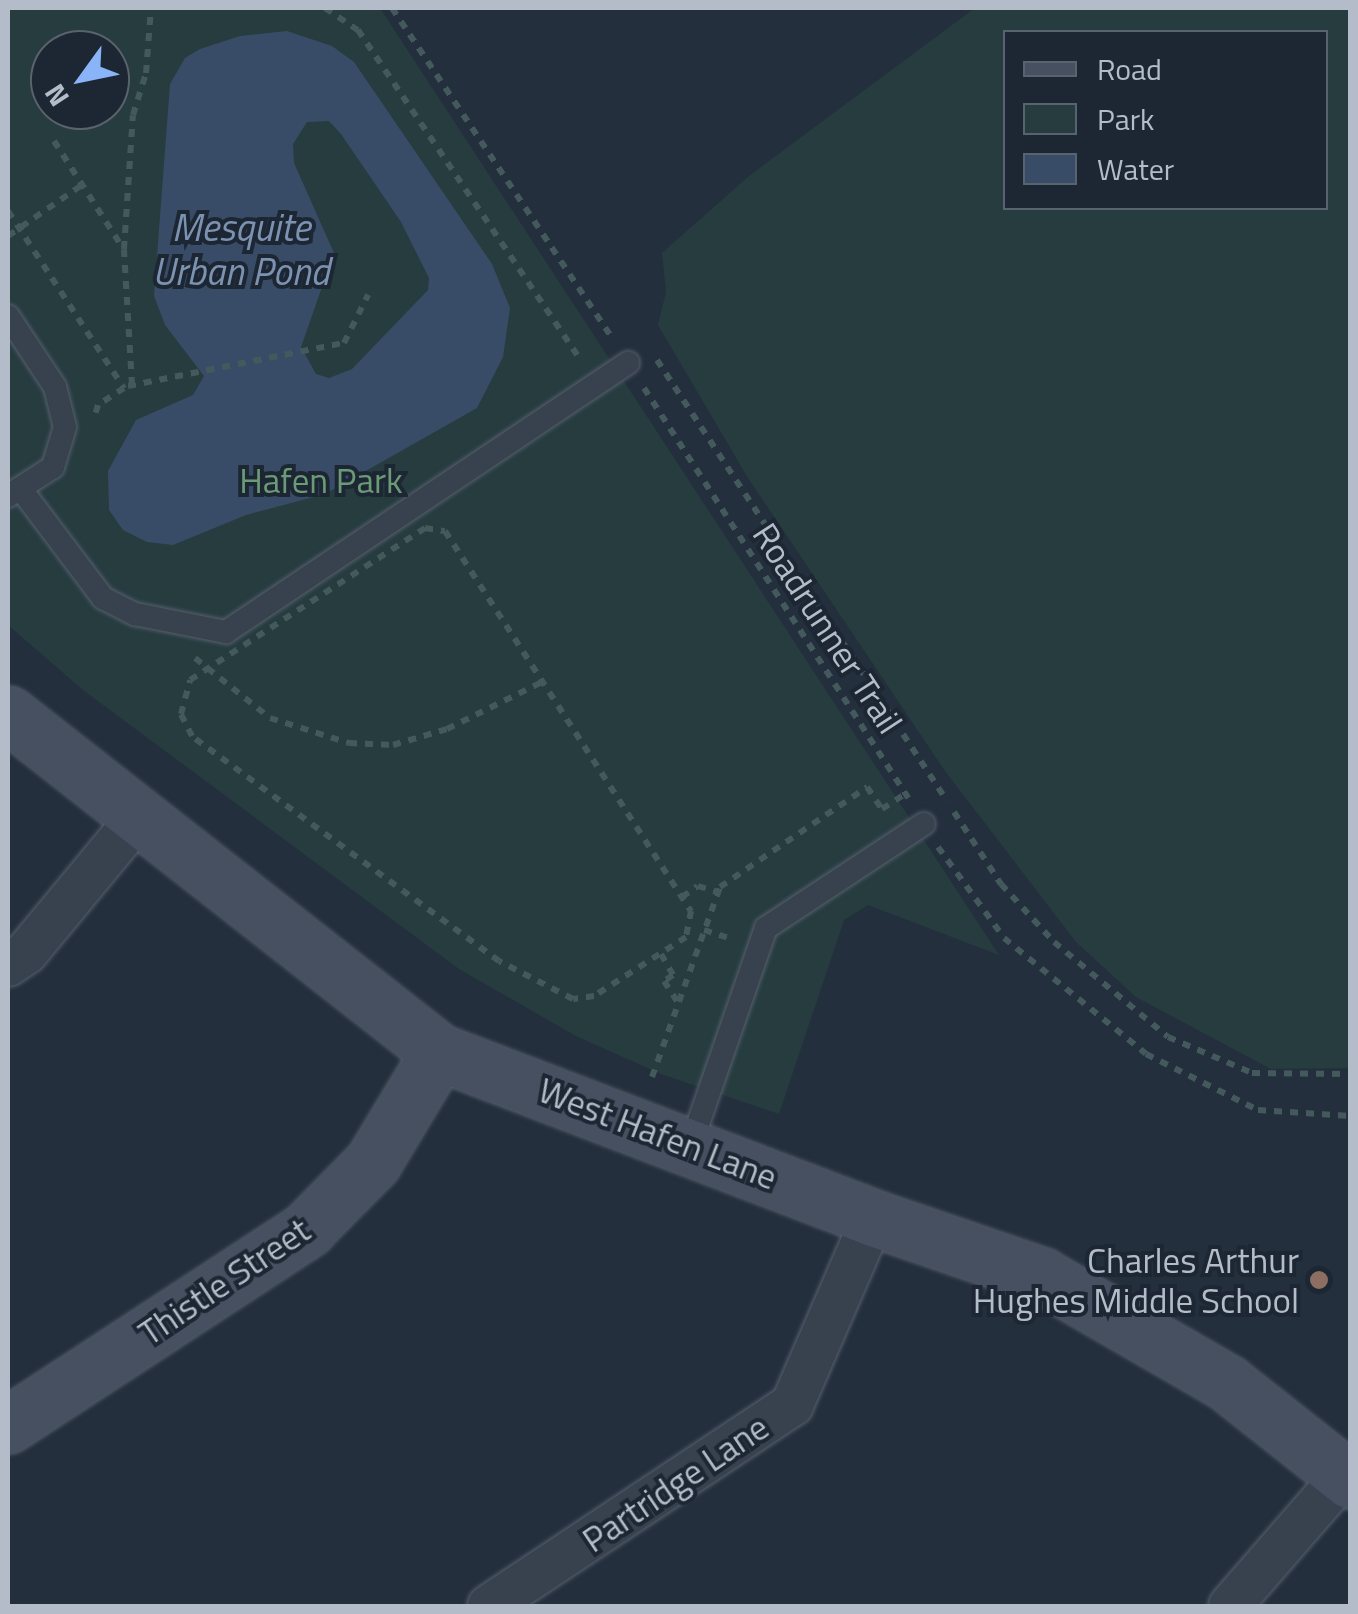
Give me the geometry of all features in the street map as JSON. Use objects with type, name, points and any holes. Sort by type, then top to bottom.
[{"type":"main road","name":"West Hafen Lane","points":[[8,714],[137,819],[440,1052],[550,1090],[689,1150],[1042,1276],[1227,1383],[1347,1478]]},
{"type":"main road","name":"Thistle Street","points":[[8,1425],[307,1229],[373,1162],[440,1052]]},
{"type":"street","points":[[8,966],[26,954],[137,819]]},
{"type":"street","name":"Partridge Lane","points":[[489,1606],[792,1405],[873,1218]]},
{"type":"street","points":[[1230,1606],[1347,1478]]},
{"type":"lane","points":[[8,316],[54,387],[64,427],[53,466],[14,492],[102,598],[135,614],[226,632],[628,363]]},
{"type":"lane","points":[[689,1150],[766,928],[924,824]]},
{"type":"path","points":[[151,8],[146,73],[132,116],[124,249],[128,386],[344,342],[368,294]]},
{"type":"path","points":[[325,8],[358,30],[597,384]]},
{"type":"path","name":"Roadrunner Trail","points":[[392,8],[628,363],[924,824],[1004,938],[1146,1054],[1258,1110],[1350,1116]]},
{"type":"path","points":[[54,142],[124,249]]},
{"type":"path","points":[[8,236],[82,186]]},
{"type":"path","points":[[8,210],[20,228]]},
{"type":"path","points":[[628,363],[650,349],[1001,884],[1054,942],[1168,1037],[1252,1073],[1350,1074]]},
{"type":"path","points":[[425,528],[445,530],[544,682],[682,897],[692,925],[686,937],[594,996],[573,999],[500,962],[192,736],[181,695],[206,668],[425,528]]},
{"type":"path","points":[[206,668],[298,732],[364,744],[393,745],[447,729],[544,682]]},
{"type":"path","points":[[860,793],[868,788],[882,810],[905,794]]},
{"type":"path","points":[[682,897],[698,886],[718,892]]},
{"type":"path","points":[[660,954],[674,975],[664,981],[678,1002]]},
{"type":"green space","name":"Hafen Park","points":[[8,8],[380,8],[999,955],[868,905],[844,920],[779,1114],[661,1074],[576,1036],[459,969],[83,690],[8,625]]},
{"type":"green space","points":[[975,8],[1350,8],[1350,1068],[1271,1069],[1136,997],[1076,942],[945,771],[748,478],[658,325],[666,292],[662,253],[749,176]]},
{"type":"water","name":"Mesquite Urban Pond","points":[[287,31],[332,46],[354,62],[492,264],[510,308],[503,357],[477,408],[325,494],[246,515],[173,545],[147,542],[123,530],[109,510],[108,471],[136,420],[193,395],[204,376],[165,325],[154,296],[170,84],[185,58],[240,36]],"holes":[[[329,121],[401,222],[429,278],[428,290],[352,369],[329,378],[316,374],[301,347],[334,253],[294,163],[293,144],[307,122]]]},
{"type":"place","name":"Charles Arthur Hughes Middle School","points":[[1319,1280]]}]
